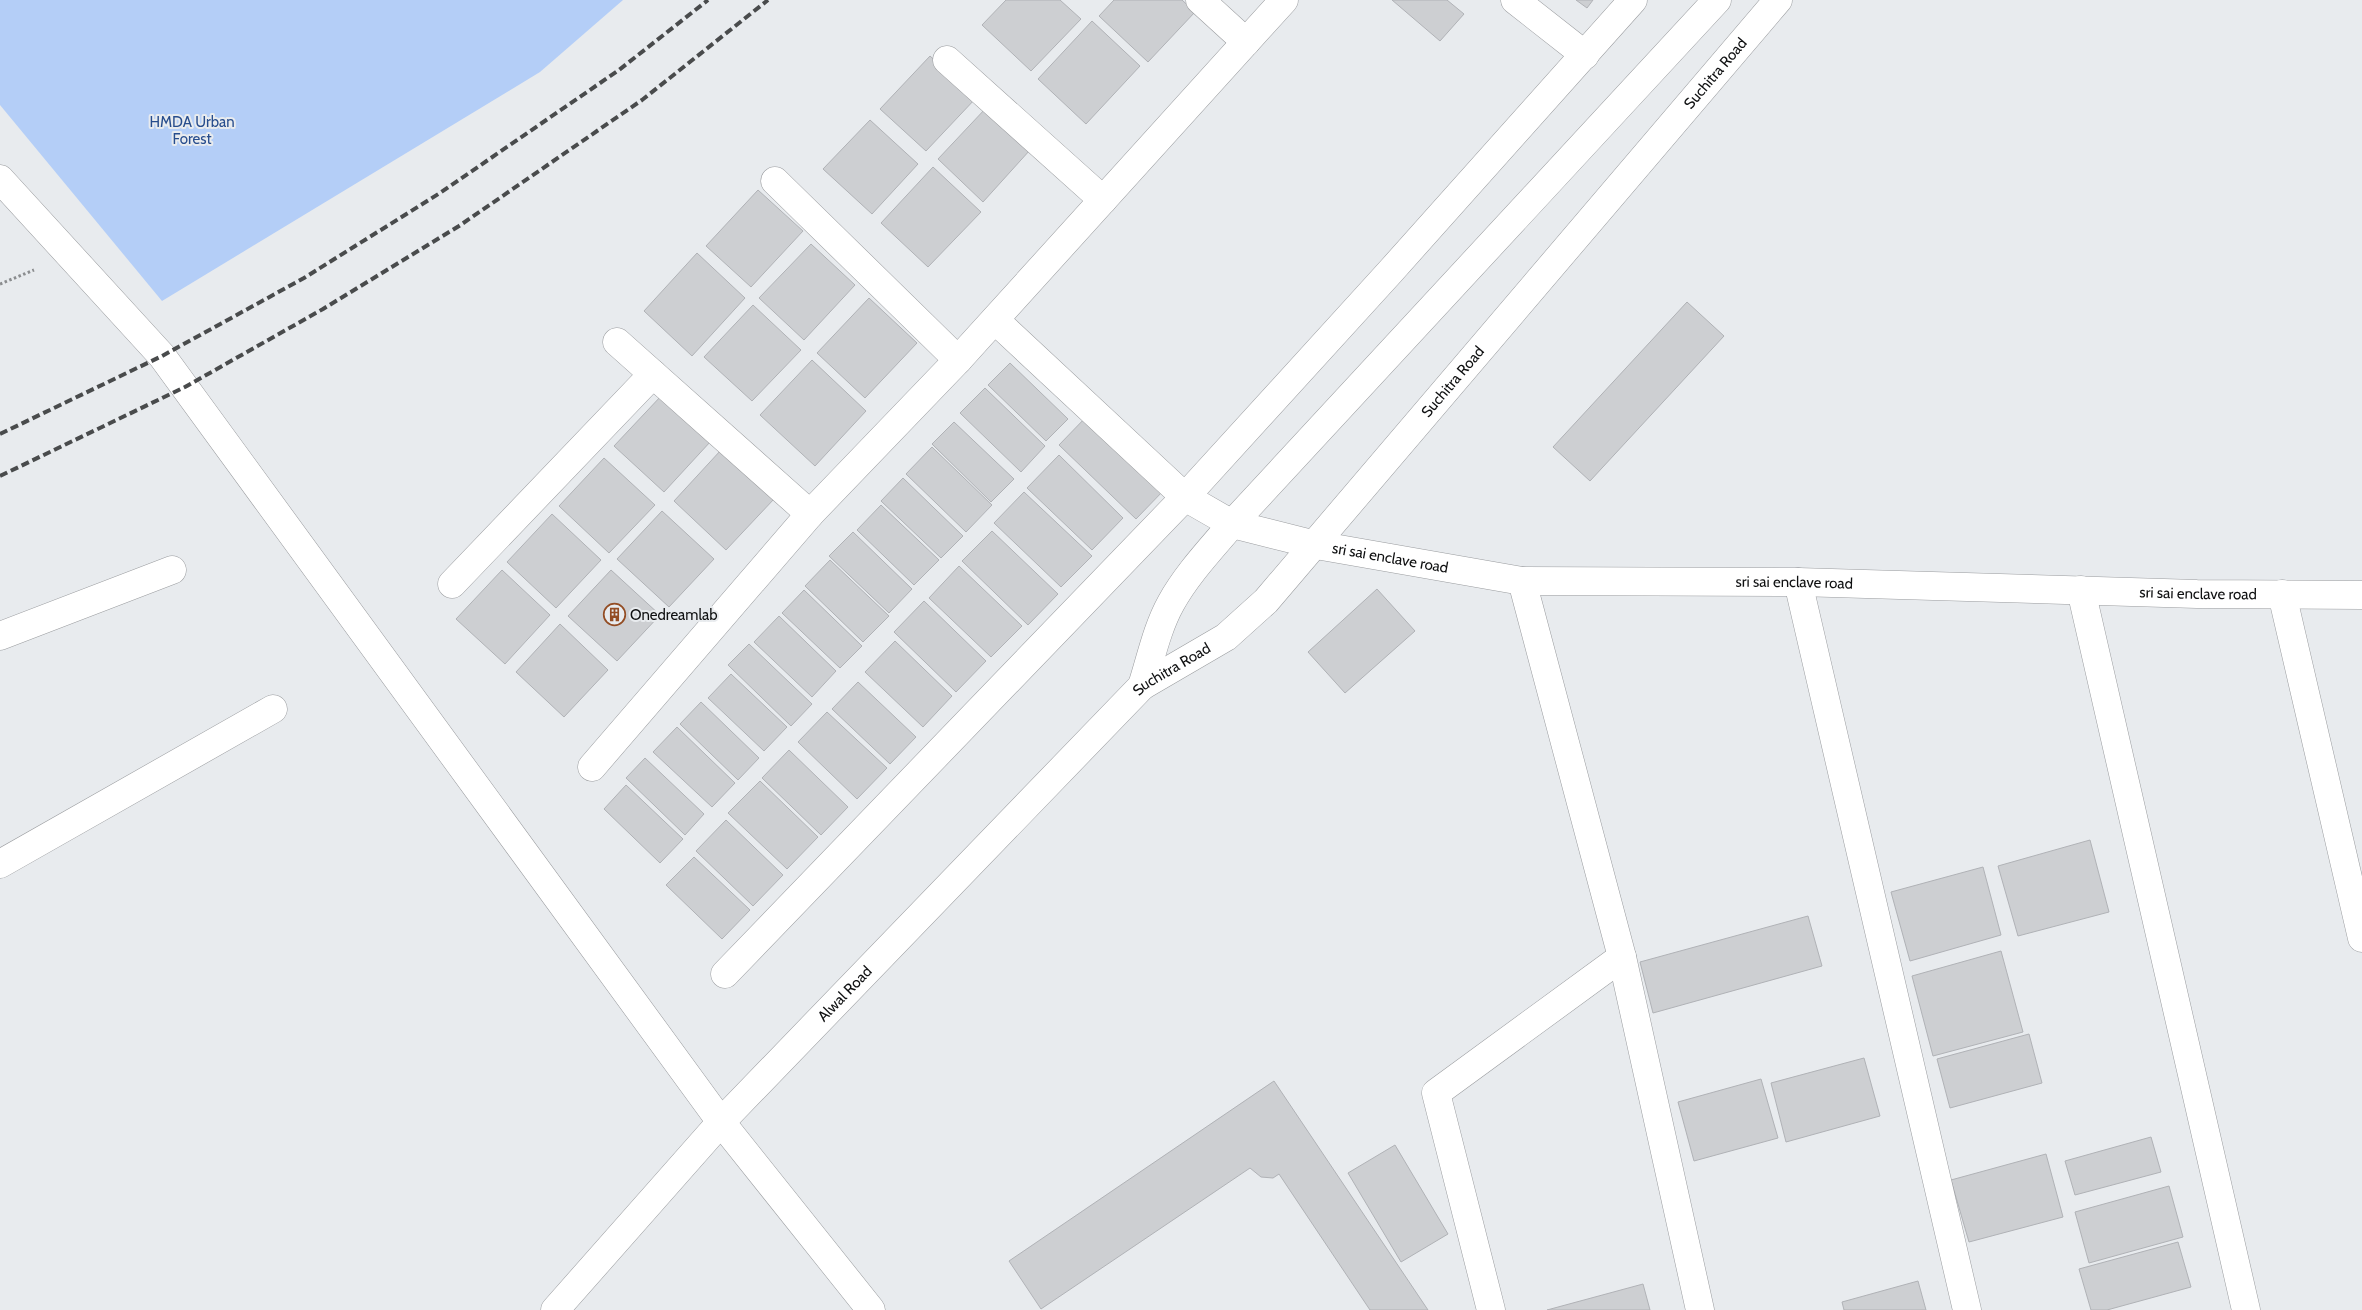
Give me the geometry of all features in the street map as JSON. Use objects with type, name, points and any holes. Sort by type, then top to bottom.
[{"type":"street","points":[[1200,0],[1246,42]]},
{"type":"street","points":[[592,767],[810,514],[995,320],[1284,0]]},
{"type":"street","points":[[1515,0],[1585,55]]},
{"type":"street","points":[[725,974],[1185,497],[1633,0]]},
{"type":"street","name":"Suchitra Road","points":[[1142,686],[1158,635],[1171,603],[1193,570],[1232,524],[1717,0]]},
{"type":"street","name":"Suchitra Road","points":[[1142,686],[1226,637],[1266,601],[1316,545],[1778,0]]},
{"type":"street","points":[[947,60],[1103,200]]},
{"type":"street","points":[[0,179],[162,356],[721,1122],[871,1310]]},
{"type":"street","points":[[775,181],[958,360]]},
{"type":"street","name":"sri sai enclave road","points":[[995,320],[1185,497],[1232,524],[1316,545],[1522,581],[1798,582],[2362,595]]},
{"type":"street","points":[[617,342],[810,514]]},
{"type":"street","points":[[452,584],[653,374]]},
{"type":"street","points":[[0,636],[172,570]]},
{"type":"street","points":[[1522,581],[1622,957],[1700,1310]]},
{"type":"street","points":[[1798,582],[1967,1310]]},
{"type":"street","points":[[2081,590],[2246,1310]]},
{"type":"street","points":[[2282,594],[2362,938]]},
{"type":"street","name":"Alwal Road","points":[[555,1310],[721,1122],[1142,686]]},
{"type":"street","points":[[0,864],[273,709]]},
{"type":"street","points":[[1491,1310],[1436,1094],[1622,957]]},
{"type":"green space","name":"HMDA Urban Forest","points":[[0,0],[623,0],[540,72],[162,301],[0,105]]},
{"type":"building","points":[[1006,0],[1060,0],[1081,19],[1031,71],[982,25]]},
{"type":"building","points":[[1114,0],[1182,0],[1195,12],[1148,62],[1099,16]]},
{"type":"building","points":[[1392,0],[1447,0],[1464,14],[1440,41]]},
{"type":"building","points":[[1576,0],[1593,0],[1587,8]]},
{"type":"building","points":[[1092,21],[1140,66],[1086,124],[1038,79]]},
{"type":"building","points":[[930,56],[976,98],[926,151],[880,109]]},
{"type":"building","points":[[986,108],[1030,150],[983,202],[938,159]]},
{"type":"building","points":[[870,120],[918,164],[872,214],[823,169]]},
{"type":"building","points":[[933,167],[981,212],[928,267],[881,223]]},
{"type":"building","points":[[758,190],[803,231],[751,287],[706,246]]},
{"type":"building","points":[[811,244],[855,285],[804,340],[759,298]]},
{"type":"building","points":[[697,253],[745,298],[692,356],[644,311]]},
{"type":"building","points":[[869,298],[917,343],[865,398],[817,353]]},
{"type":"building","points":[[1687,302],[1724,336],[1590,481],[1553,447]]},
{"type":"building","points":[[753,305],[801,350],[752,401],[704,357]]},
{"type":"building","points":[[812,360],[866,411],[815,466],[760,415]]},
{"type":"building","points":[[1010,363],[1068,419],[1046,441],[988,385]]},
{"type":"building","points":[[985,388],[1045,446],[1021,472],[960,413]]},
{"type":"building","points":[[662,395],[711,441],[664,492],[614,446]]},
{"type":"building","points":[[1088,415],[1165,489],[1136,519],[1059,445]]},
{"type":"building","points":[[954,422],[1014,479],[991,502],[932,444]]},
{"type":"building","points":[[932,447],[992,505],[966,532],[906,474]]},
{"type":"building","points":[[721,450],[774,499],[726,550],[674,501]]},
{"type":"building","points":[[1059,455],[1123,518],[1092,550],[1027,488]]},
{"type":"building","points":[[604,458],[655,505],[609,553],[559,506]]},
{"type":"building","points":[[903,478],[963,536],[941,558],[881,501]]},
{"type":"building","points":[[1024,492],[1092,556],[1061,587],[994,523]]},
{"type":"building","points":[[881,505],[939,560],[914,585],[857,530]]},
{"type":"building","points":[[662,511],[714,559],[669,607],[617,559]]},
{"type":"building","points":[[552,514],[601,560],[556,608],[507,562]]},
{"type":"building","points":[[992,531],[1058,594],[1028,625],[962,561]]},
{"type":"building","points":[[853,532],[912,589],[889,613],[829,556]]},
{"type":"building","points":[[830,560],[889,616],[863,642],[805,586]]},
{"type":"building","points":[[959,566],[1022,626],[991,657],[929,598]]},
{"type":"building","points":[[502,570],[550,615],[505,664],[456,619]]},
{"type":"building","name":"Onedreamlab","points":[[611,570],[660,615],[617,661],[568,616]]},
{"type":"building","points":[[1377,589],[1415,631],[1345,693],[1308,652]]},
{"type":"building","points":[[804,590],[862,646],[840,668],[782,613]]},
{"type":"building","points":[[924,601],[986,661],[956,692],[894,632]]},
{"type":"building","points":[[779,616],[836,671],[812,697],[754,642]]},
{"type":"building","points":[[560,624],[608,670],[564,717],[516,672]]},
{"type":"building","points":[[895,641],[952,696],[923,727],[865,672]]},
{"type":"building","points":[[749,644],[812,704],[791,726],[728,665]]},
{"type":"building","points":[[731,674],[787,727],[764,751],[708,698]]},
{"type":"building","points":[[858,682],[916,737],[890,764],[832,709]]},
{"type":"building","points":[[701,702],[759,758],[738,780],[680,724]]},
{"type":"building","points":[[827,712],[887,768],[857,799],[798,742]]},
{"type":"building","points":[[677,727],[735,783],[712,807],[653,752]]},
{"type":"building","points":[[789,750],[848,807],[821,835],[762,778]]},
{"type":"building","points":[[645,758],[704,814],[685,835],[626,778]]},
{"type":"building","points":[[760,781],[818,837],[787,869],[728,813]]},
{"type":"building","points":[[626,785],[683,839],[660,863],[604,809]]},
{"type":"building","points":[[726,820],[783,875],[753,906],[696,851]]},
{"type":"building","points":[[2090,840],[2109,912],[2018,936],[1998,866]]},
{"type":"building","points":[[694,857],[750,910],[722,939],[666,885]]},
{"type":"building","points":[[1983,867],[2001,935],[1910,961],[1891,892]]},
{"type":"building","points":[[1808,916],[1822,966],[1653,1013],[1640,962]]},
{"type":"building","points":[[2001,951],[2023,1032],[1933,1056],[1912,976]]},
{"type":"building","points":[[2029,1034],[2042,1083],[1950,1108],[1937,1059]]},
{"type":"building","points":[[1864,1058],[1880,1116],[1786,1142],[1771,1083]]},
{"type":"building","points":[[1761,1079],[1778,1138],[1694,1161],[1678,1102]]},
{"type":"building","points":[[1274,1081],[1428,1310],[1370,1310],[1279,1174],[1273,1178],[1261,1177],[1250,1168],[1041,1309],[1009,1261]]},
{"type":"building","points":[[2151,1137],[2161,1172],[2075,1195],[2065,1161]]},
{"type":"building","points":[[1395,1145],[1448,1234],[1401,1262],[1348,1173]]},
{"type":"building","points":[[2046,1154],[2063,1217],[1969,1242],[1951,1180]]},
{"type":"building","points":[[2169,1186],[2183,1237],[2089,1263],[2075,1212]]},
{"type":"building","points":[[2178,1242],[2191,1287],[2107,1310],[2091,1310],[2079,1269]]},
{"type":"building","points":[[1918,1281],[1926,1310],[1844,1310],[1842,1302]]},
{"type":"building","points":[[1643,1284],[1650,1310],[1547,1310]]},
{"type":"railway","points":[[0,434],[162,356],[304,278],[440,193],[619,70],[708,0]]},
{"type":"railway","points":[[0,476],[185,387],[323,309],[459,226],[642,100],[768,0]]},
{"type":"place","name":"Onedreamlab","points":[[614,615]]}]
